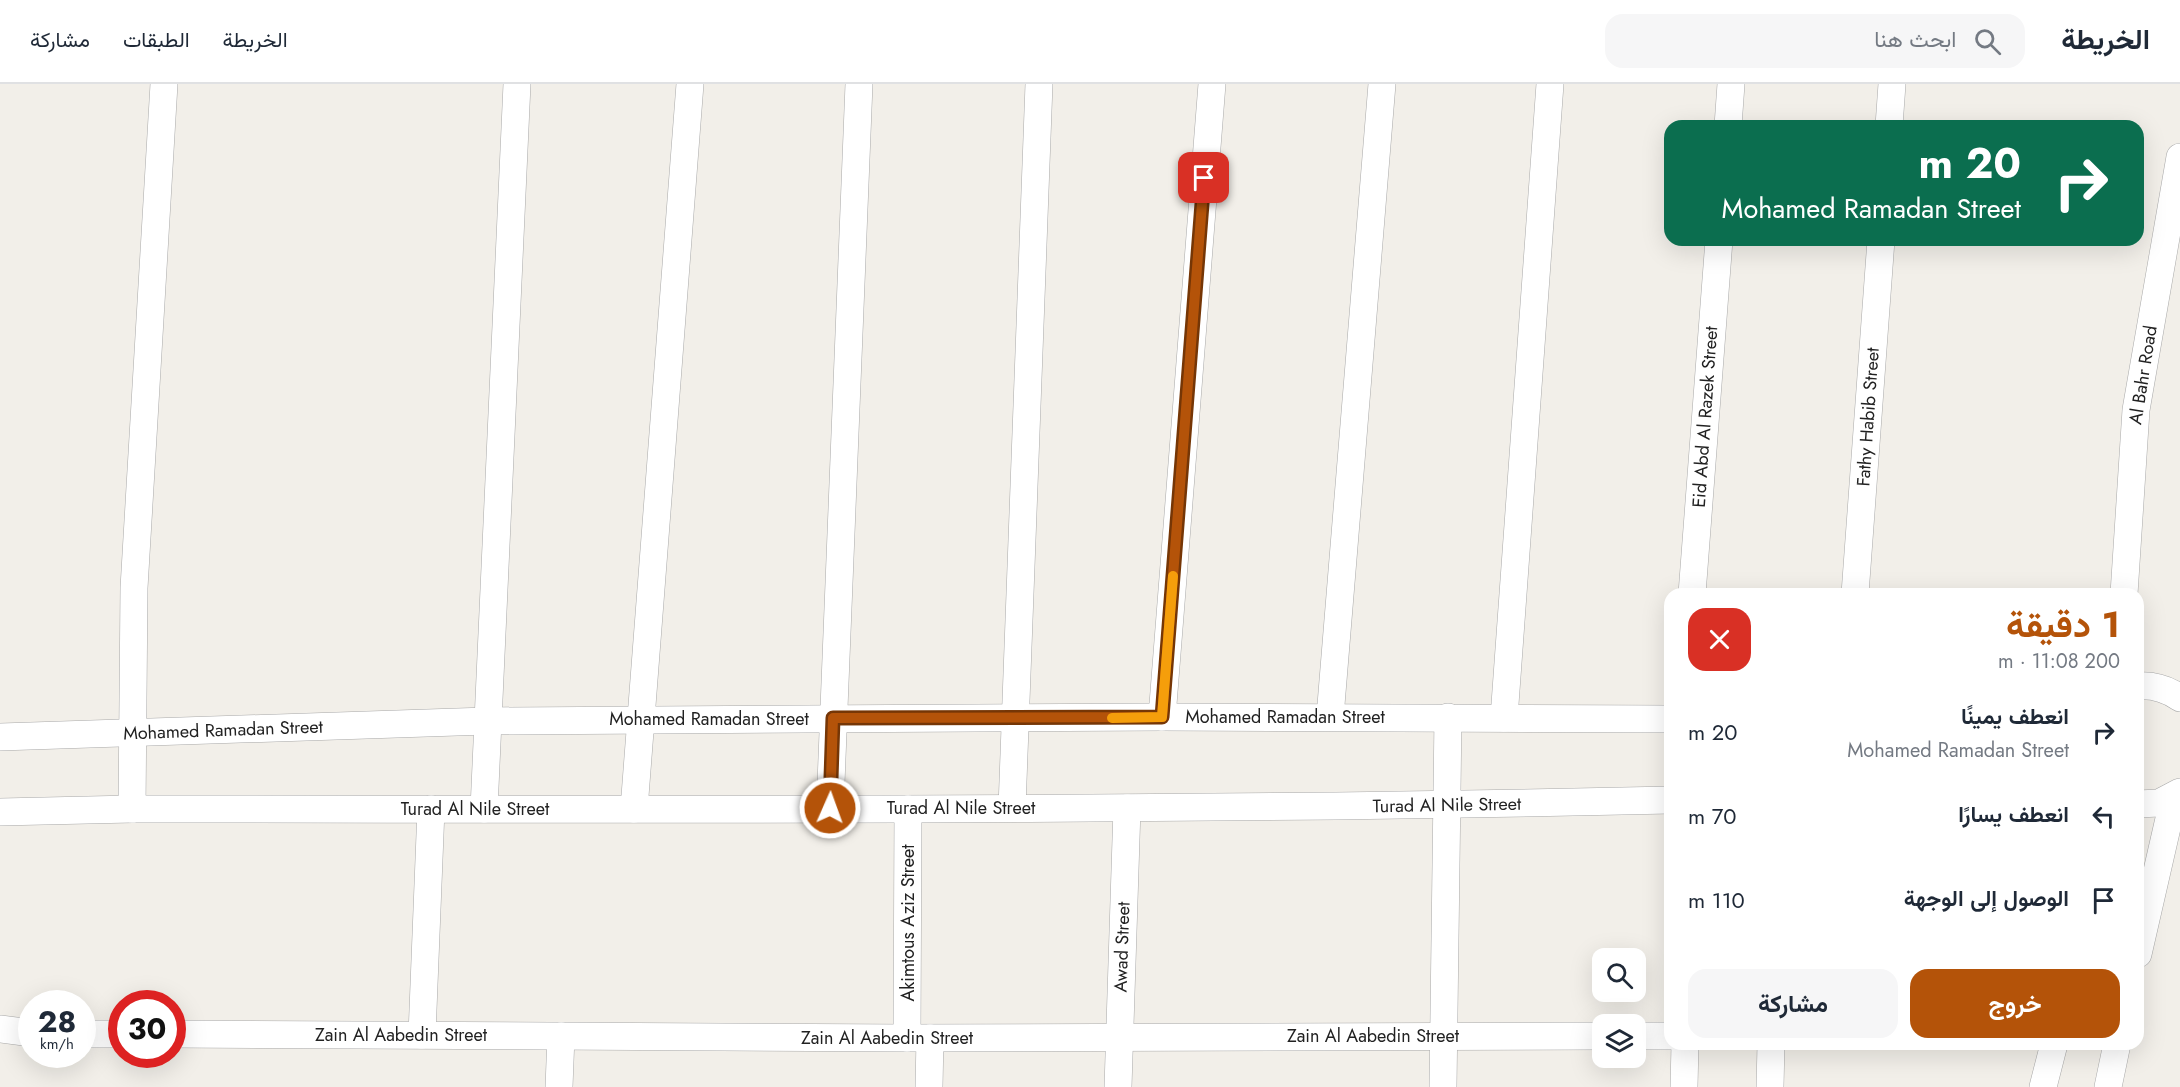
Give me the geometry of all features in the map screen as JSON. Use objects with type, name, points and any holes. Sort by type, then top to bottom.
[{"type":"street","points":[[132,809],[134,588],[164,84]]},
{"type":"street","points":[[484,809],[517,84]]},
{"type":"street","points":[[634,809],[690,84]]},
{"type":"street","points":[[830,808],[860,84]]},
{"type":"street","points":[[1012,808],[1038,84]]},
{"type":"street","points":[[1162,717],[1212,84]]},
{"type":"street","points":[[1330,717],[1383,84]]},
{"type":"street","points":[[1504,718],[1550,84]]},
{"type":"street","points":[[1728,120],[1731,84]]},
{"type":"street","points":[[1889,120],[1892,84]]},
{"type":"street","name":"Al Bahr Road","points":[[2124,588],[2136,410],[2180,157]]},
{"type":"street","name":"Eid Abd Al Razek Street","points":[[1692,588],[1719,246]]},
{"type":"street","name":"Fathy Habib Street","points":[[1856,588],[1881,246]]},
{"type":"street","points":[[2144,686],[2164,689],[2180,698]]},
{"type":"street","name":"Mohamed Ramadan Street","points":[[0,737],[487,721],[1162,717],[1664,719]]},
{"type":"street","points":[[1443,1087],[1448,717]]},
{"type":"street","points":[[2144,804],[2159,803],[2177,794]]},
{"type":"street","points":[[2144,929],[2177,794]]},
{"type":"street","name":"Turad Al Nile Street","points":[[0,812],[132,809],[1127,808],[1664,800]]},
{"type":"street","name":"Akimtous Aziz Street","points":[[908,808],[919,1038],[929,1087]]},
{"type":"street","name":"Awad Street","points":[[1118,1087],[1127,808]]},
{"type":"street","points":[[422,1035],[432,809]]},
{"type":"street","points":[[0,1029],[18,1031]]},
{"type":"street","name":"Zain Al Aabedin Street","points":[[186,1034],[919,1038],[1592,1036]]},
{"type":"street","points":[[559,1087],[561,1036]]},
{"type":"street","points":[[1646,1036],[1664,1036]]},
{"type":"street","points":[[1684,1087],[1685,1050]]},
{"type":"street","points":[[1770,1087],[1771,1050]]},
{"type":"street","points":[[2043,1087],[2052,1050]]},
{"type":"street","points":[[2108,1087],[2116,1050]]},
{"type":"slow traffic","points":[[1112,718],[1162,717],[1173,576]]},
{"type":"route","points":[[830,808],[833,718],[1162,717],[1204,178]]}]
